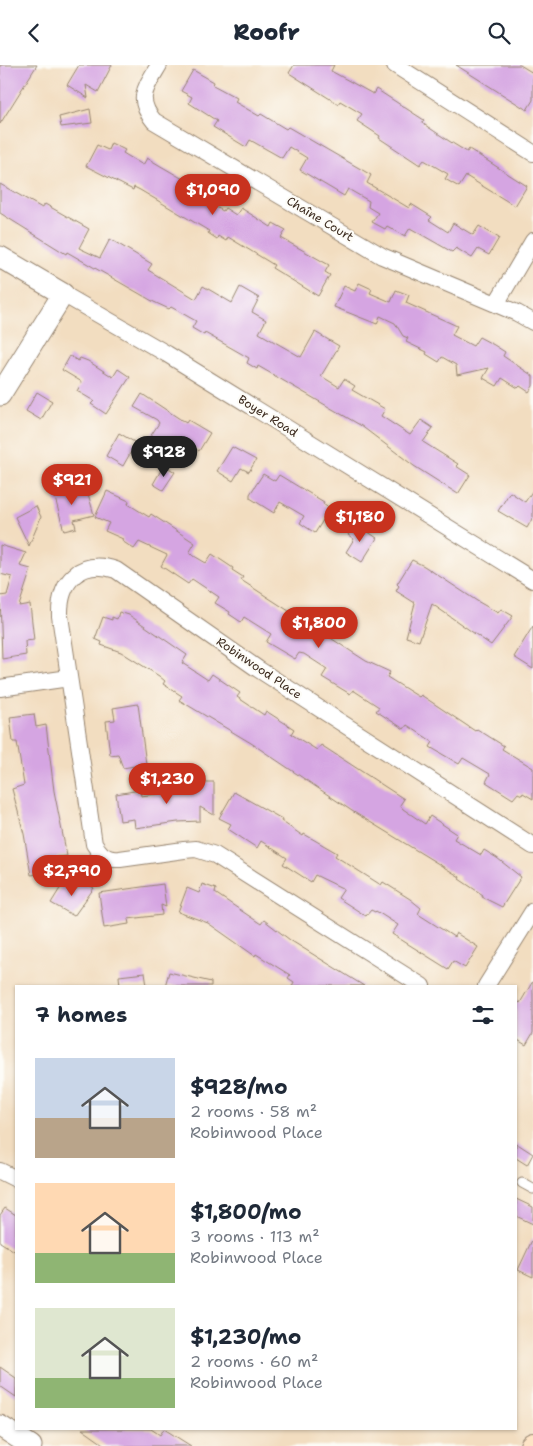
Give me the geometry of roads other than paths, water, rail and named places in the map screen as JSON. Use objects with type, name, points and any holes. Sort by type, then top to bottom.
[{"type":"street","name":"Chaîne Court","points":[[159,65],[144,92],[143,100],[144,107],[154,121],[382,256],[496,304],[533,322]]},
{"type":"street","points":[[395,65],[533,153]]},
{"type":"street","points":[[496,304],[533,241]]},
{"type":"street","name":"Boyer Road","points":[[0,257],[184,364],[532,578]]},
{"type":"street","points":[[0,395],[63,294]]},
{"type":"street","name":"Robinwood Place","points":[[420,985],[214,855],[196,849],[110,860],[102,856],[94,845],[60,615],[62,592],[77,573],[89,567],[105,566],[116,570],[258,669],[533,846]]},
{"type":"street","points":[[0,688],[69,678]]},
{"type":"street","points":[[487,985],[533,911]]},
{"type":"street","points":[[0,1171],[15,1178]]},
{"type":"street","points":[[0,1426],[31,1446]]},
{"type":"lane","points":[[522,1183],[533,1189]]}]
